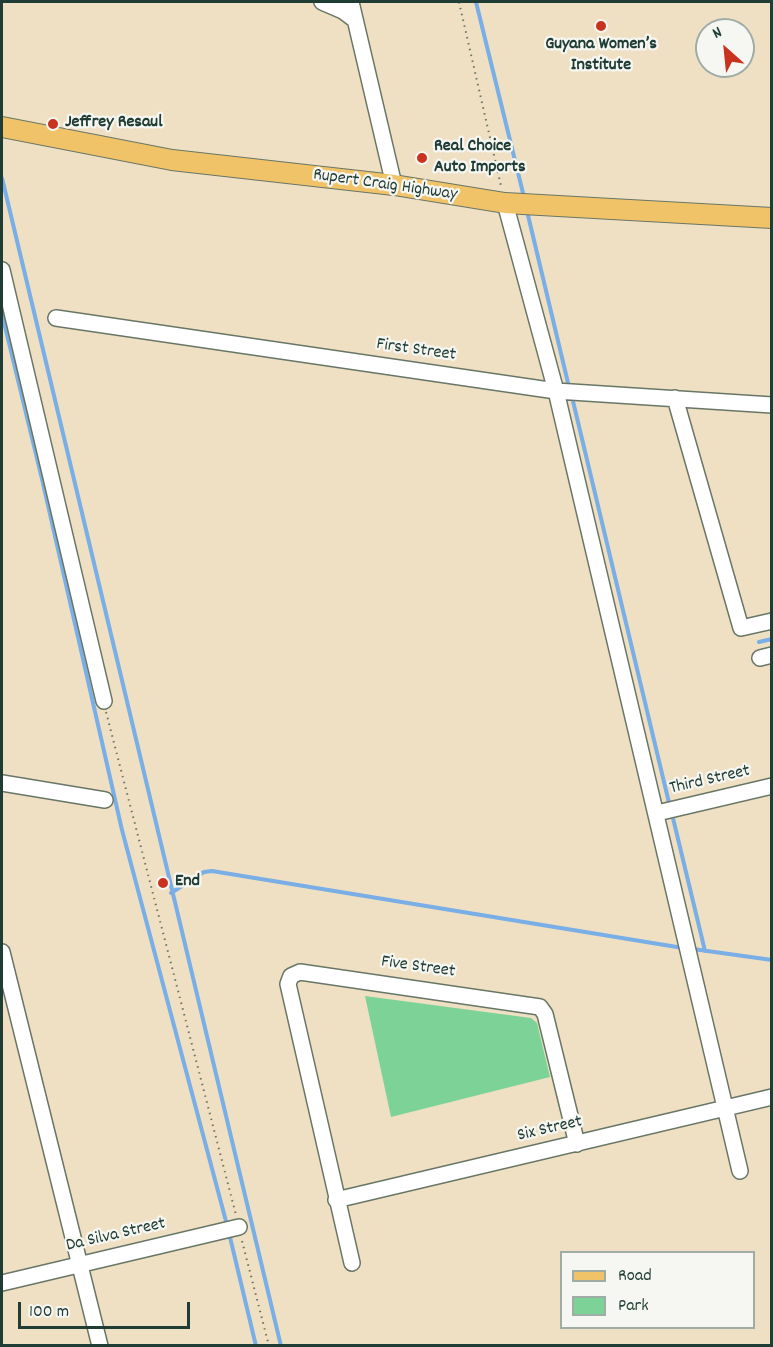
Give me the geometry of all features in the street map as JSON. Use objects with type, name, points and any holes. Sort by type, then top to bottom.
[{"type":"main road","name":"Rupert Craig Highway","points":[[2,127],[172,160],[394,185],[505,203],[771,218]]},
{"type":"street","points":[[322,2],[343,11],[356,20]]},
{"type":"street","points":[[351,2],[394,185]]},
{"type":"street","points":[[505,203],[555,391],[685,931],[740,1171]]},
{"type":"street","points":[[2,270],[104,701]]},
{"type":"street","name":"First Street","points":[[56,318],[555,391],[771,405]]},
{"type":"street","points":[[675,398],[741,628],[771,621]]},
{"type":"street","points":[[2,783],[105,800]]},
{"type":"street","name":"Third Street","points":[[657,813],[771,786]]},
{"type":"street","points":[[2,952],[100,1346]]},
{"type":"street","name":"Five Street","points":[[336,1200],[288,984],[291,976],[300,972],[540,1007],[545,1014],[577,1144]]},
{"type":"street","name":"Six Street","points":[[336,1200],[771,1097]]},
{"type":"street","points":[[336,1200],[351,1263]]},
{"type":"street","name":"Da Silva Street","points":[[2,1283],[239,1227]]},
{"type":"path","points":[[459,2],[505,203]]},
{"type":"path","points":[[104,701],[269,1346]]},
{"type":"green space","points":[[365,996],[531,1018],[537,1023],[550,1077],[391,1117]]},
{"type":"waterway","points":[[476,2],[524,197]]},
{"type":"waterway","points":[[2,178],[281,1346]]},
{"type":"waterway","points":[[527,211],[569,387]]},
{"type":"waterway","points":[[2,314],[122,830],[227,1225]]},
{"type":"waterway","points":[[572,397],[670,807]]},
{"type":"waterway","points":[[759,642],[772,639]]},
{"type":"waterway","points":[[672,814],[705,951]]},
{"type":"waterway","points":[[171,893],[204,872],[212,871],[683,948]]},
{"type":"waterway","points":[[693,949],[772,960]]},
{"type":"waterway","points":[[229,1233],[256,1346]]},
{"type":"place","name":"Guyana Women’s Institute","points":[[601,26]]},
{"type":"place","name":"Jeffrey Resaul","points":[[53,124]]},
{"type":"place","name":"Real Choice Auto Imports","points":[[422,158]]},
{"type":"place","name":"End","points":[[163,883]]}]
